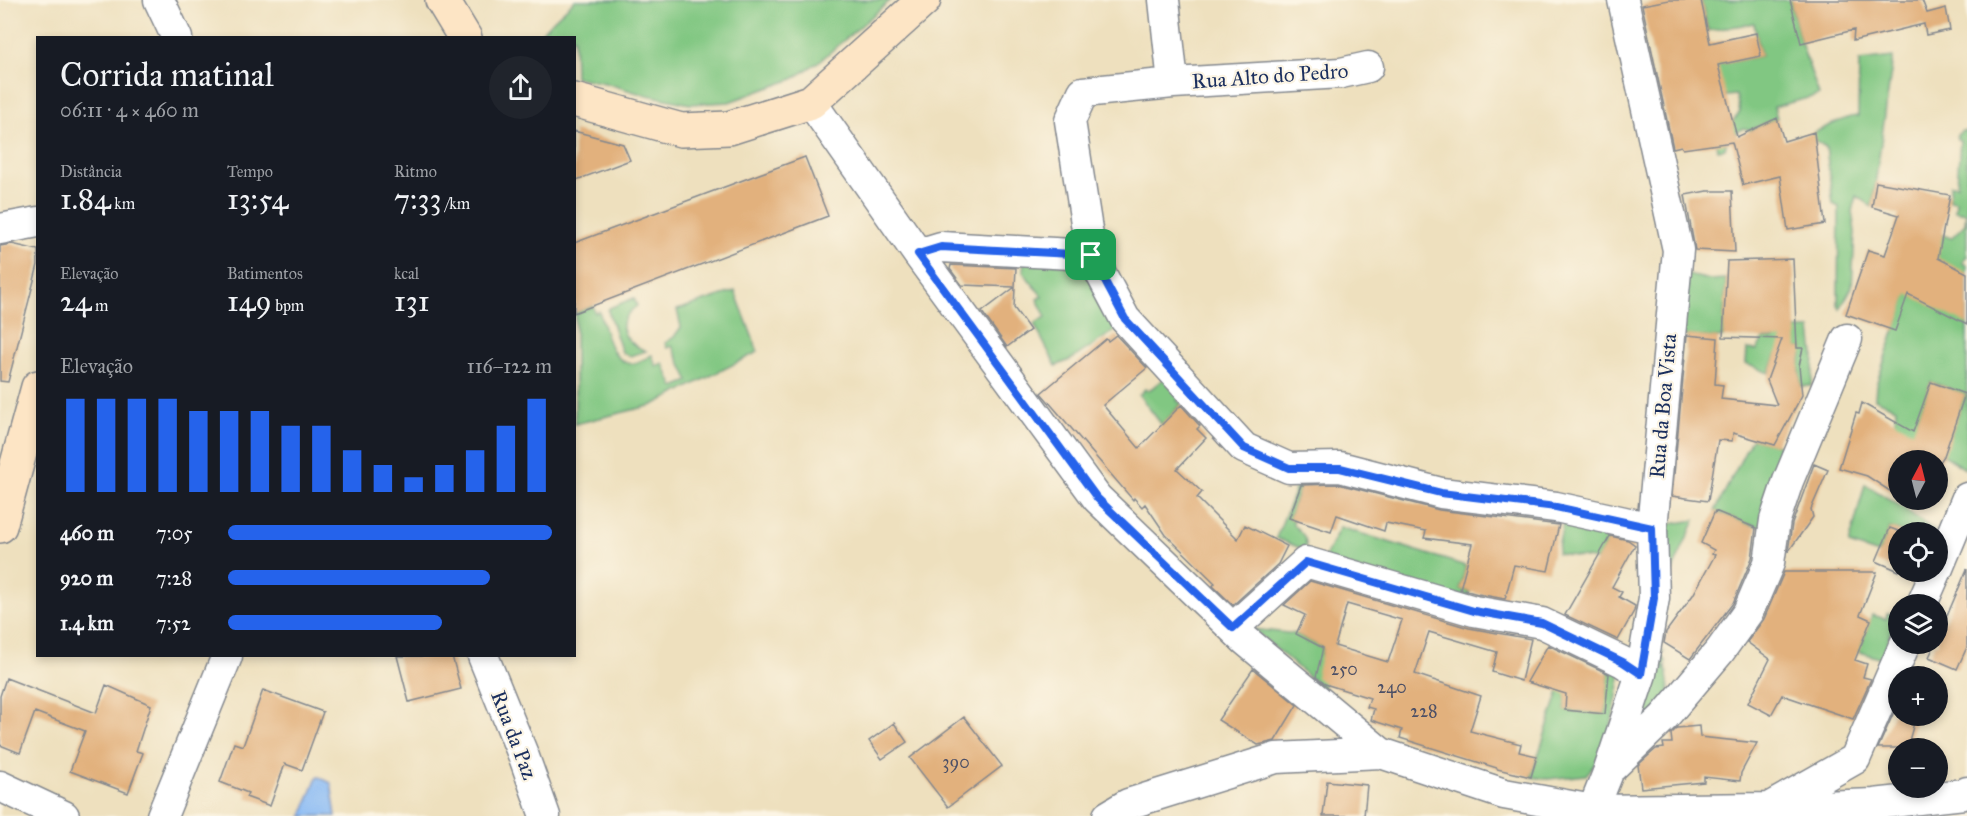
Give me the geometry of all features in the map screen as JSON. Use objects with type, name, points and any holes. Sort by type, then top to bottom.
[{"type":"street","points":[[159,0],[176,36]]},
{"type":"street","points":[[442,0],[464,36]]},
{"type":"street","points":[[576,101],[681,130],[729,128],[811,102],[924,0]]},
{"type":"street","points":[[1164,0],[1173,83]]},
{"type":"street","name":"Rua da Boa Vista","points":[[1593,810],[1641,674],[1654,598],[1652,528],[1678,250],[1623,0]]},
{"type":"street","name":"Rua Alto do Pedro","points":[[1091,255],[1070,122],[1083,92],[1173,83],[1341,73],[1368,67]]},
{"type":"street","points":[[811,102],[918,254],[1097,498],[1233,628],[1381,753]]},
{"type":"street","points":[[0,229],[36,222]]},
{"type":"street","points":[[918,254],[941,247],[1091,255],[1125,319],[1244,448],[1289,468],[1340,468],[1441,493],[1556,507],[1652,528]]},
{"type":"street","points":[[1609,770],[1664,717],[1720,651],[1748,612],[1769,563],[1775,520],[1788,481],[1847,339]]},
{"type":"street","points":[[0,526],[36,394]]},
{"type":"street","points":[[1948,544],[1967,498]]},
{"type":"street","points":[[1233,628],[1306,562],[1474,611],[1542,623],[1623,662],[1641,674]]},
{"type":"street","points":[[1769,808],[1855,759],[1901,654]]},
{"type":"street","points":[[162,816],[227,657]]},
{"type":"street","name":"Rua da Paz","points":[[483,657],[545,816]]},
{"type":"street","points":[[1108,816],[1128,804],[1276,758],[1381,753],[1504,794],[1593,810],[1874,804],[1967,792]]},
{"type":"street","points":[[0,786],[64,816]]},
{"type":"green space","points":[[575,0],[891,0],[821,60],[793,79],[729,102],[690,104],[576,77],[576,36],[539,36]]},
{"type":"green space","points":[[1701,0],[1790,0],[1801,43],[1819,95],[1774,107],[1777,118],[1751,130],[1743,128],[1727,140],[1725,149],[1717,150],[1716,143],[1740,112],[1736,95],[1726,96],[1696,69],[1761,56],[1754,23],[1708,31]]},
{"type":"green space","points":[[1893,57],[1872,207],[1856,196],[1852,211],[1855,232],[1852,287],[1840,309],[1838,304],[1839,207],[1833,204],[1826,147],[1814,140],[1814,132],[1841,120],[1858,116],[1859,61]]},
{"type":"green space","points":[[1962,131],[1967,131],[1967,256],[1962,263],[1967,265],[1967,463],[1965,469],[1948,458],[1948,450],[1935,450],[1895,424],[1896,408],[1875,399],[1876,385],[1929,230],[1951,238],[1965,224],[1966,213],[1955,211],[1956,201],[1950,200],[1950,185],[1957,185],[1960,140],[1957,139],[1957,135]],"holes":[[[1931,382],[1965,394],[1951,434],[1917,422]]]},
{"type":"green space","points":[[1024,257],[1083,269],[1090,275],[1104,315],[1120,327],[1072,359],[1056,366],[1034,324],[1046,317],[1037,299],[1042,296],[1023,272]]},
{"type":"green space","points":[[1684,274],[1710,280],[1726,279],[1723,337],[1678,335]]},
{"type":"green space","points":[[735,291],[758,352],[653,405],[576,424],[576,313],[593,306],[595,313],[599,311],[606,336],[619,359],[634,363],[652,355],[656,366],[663,363],[674,387],[689,381],[672,346],[667,348],[665,343],[674,337],[681,327],[677,310]]},
{"type":"green space","points":[[634,298],[637,306],[625,318],[624,331],[631,342],[646,351],[630,356],[621,350],[608,311],[609,308]]},
{"type":"green space","points":[[1775,329],[1811,329],[1814,355],[1812,386],[1801,386],[1799,366],[1803,348],[1779,349],[1769,373],[1746,364],[1747,349],[1757,350],[1763,339],[1774,339]]},
{"type":"green space","points":[[1167,376],[1183,393],[1177,401],[1182,403],[1162,425],[1139,395]]},
{"type":"green space","points":[[1752,438],[1781,446],[1780,452],[1787,454],[1765,528],[1744,523],[1715,511]]},
{"type":"green space","points":[[1865,484],[1888,498],[1888,510],[1906,510],[1922,522],[1888,522],[1888,533],[1879,554],[1849,544]]},
{"type":"green space","points":[[1297,485],[1300,487],[1289,518],[1293,519],[1293,525],[1305,539],[1305,550],[1276,538]]},
{"type":"green space","points":[[1695,520],[1672,572],[1666,566],[1659,526]]},
{"type":"green space","points":[[1563,524],[1611,534],[1597,560],[1557,553]]},
{"type":"green space","points":[[1340,527],[1466,566],[1460,589],[1470,592],[1467,603],[1324,559]]},
{"type":"green space","points":[[1888,614],[1888,641],[1882,659],[1854,650],[1862,643],[1872,615],[1886,619]]},
{"type":"green space","points":[[1253,629],[1296,634],[1323,648],[1321,655],[1325,656],[1336,642],[1323,689]]},
{"type":"green space","points":[[1657,648],[1664,652],[1659,654],[1666,661],[1663,670],[1666,667],[1670,697],[1635,733]]},
{"type":"green space","points":[[1570,666],[1565,710],[1605,714],[1609,671],[1621,673],[1607,740],[1595,764],[1586,775],[1548,779],[1531,777],[1567,667]]},
{"type":"water","points":[[317,777],[331,783],[336,816],[302,816]]},
{"type":"building","points":[[1669,0],[1701,0],[1710,43],[1756,33],[1761,56],[1718,65],[1737,137],[1777,118],[1784,141],[1814,132],[1825,224],[1788,230],[1780,176],[1743,185],[1732,142],[1683,149],[1681,146],[1673,148],[1642,5]]},
{"type":"building","points":[[1790,0],[1922,0],[1927,13],[1946,8],[1950,30],[1926,35],[1924,24],[1853,41],[1854,30],[1801,43]]},
{"type":"building","points":[[576,132],[623,144],[630,160],[576,180]]},
{"type":"building","points":[[805,157],[828,216],[576,312],[576,242]]},
{"type":"building","points":[[1876,182],[1950,195],[1938,258],[1967,273],[1967,324],[1908,294],[1895,331],[1846,314],[1868,250],[1885,255],[1899,215],[1872,207]]},
{"type":"building","points":[[1707,191],[1732,191],[1735,252],[1695,250],[1685,195]]},
{"type":"building","points":[[12,244],[36,250],[36,273],[8,382],[0,381],[0,246]]},
{"type":"building","points":[[1793,259],[1797,348],[1803,348],[1799,366],[1802,395],[1775,445],[1733,433],[1732,441],[1718,440],[1708,501],[1672,496],[1687,335],[1718,338],[1715,384],[1723,385],[1721,399],[1777,405],[1767,380],[1782,339],[1723,337],[1727,261]]},
{"type":"building","points":[[951,265],[1016,268],[1015,287],[962,285],[950,269]]},
{"type":"building","points":[[1015,287],[1014,308],[1030,330],[1007,347],[982,312]]},
{"type":"building","points":[[1116,335],[1147,368],[1103,405],[1139,448],[1181,405],[1200,426],[1197,429],[1206,438],[1177,469],[1202,492],[1197,498],[1238,539],[1245,525],[1287,546],[1278,564],[1233,605],[1213,586],[1215,583],[1166,535],[1145,504],[1142,507],[1134,498],[1133,500],[1041,393],[1106,339],[1108,341]]},
{"type":"building","points":[[1931,382],[1965,394],[1946,450],[1888,450],[1888,490],[1867,476],[1839,468],[1856,413],[1859,414],[1862,403],[1913,432]]},
{"type":"building","points":[[1814,464],[1828,470],[1811,509],[1813,517],[1788,552],[1792,524]]},
{"type":"building","points":[[1338,484],[1439,510],[1559,525],[1548,571],[1514,565],[1505,599],[1478,594],[1460,589],[1472,544],[1424,538],[1426,531],[1386,523],[1384,531],[1337,515],[1331,532],[1289,518],[1301,485]]},
{"type":"building","points":[[1715,511],[1756,528],[1752,558],[1733,603],[1690,659],[1664,643],[1666,632],[1693,595],[1715,555],[1712,554],[1714,550],[1701,543]]},
{"type":"building","points":[[1888,533],[1888,566],[1876,561]]},
{"type":"building","points":[[1610,536],[1628,540],[1635,545],[1612,587],[1622,592],[1619,597],[1635,606],[1618,640],[1565,615]]},
{"type":"building","points":[[1967,569],[1967,647],[1957,669],[1929,657],[1930,654],[1948,654],[1948,614]]},
{"type":"building","points":[[1784,572],[1877,572],[1860,615],[1871,620],[1855,660],[1867,664],[1863,677],[1871,679],[1853,719],[1782,695],[1771,715],[1748,703],[1770,659],[1747,642],[1764,619]]},
{"type":"building","points":[[1310,581],[1469,628],[1531,639],[1521,681],[1492,672],[1497,652],[1429,632],[1415,674],[1481,696],[1470,731],[1521,744],[1519,752],[1537,756],[1531,777],[1497,769],[1400,738],[1402,730],[1371,720],[1374,709],[1367,707],[1370,698],[1325,684],[1316,677],[1323,648],[1296,634],[1305,615],[1284,605]],"holes":[[[1347,604],[1402,620],[1388,662],[1335,646]]]},
{"type":"building","points":[[1548,645],[1609,674],[1605,714],[1565,710],[1566,694],[1527,682]]},
{"type":"building","points":[[397,657],[452,657],[461,689],[409,702]]},
{"type":"building","points":[[1253,669],[1297,705],[1275,741],[1258,745],[1218,720]]},
{"type":"building","points":[[6,678],[96,713],[106,685],[151,705],[136,751],[143,753],[128,793],[70,771],[85,731],[35,712],[20,753],[0,745],[0,696]]},
{"type":"building","points":[[263,690],[323,712],[302,770],[285,764],[270,806],[246,797],[248,793],[220,782],[234,743],[243,746]]},
{"type":"building","points":[[964,717],[1002,766],[948,807],[910,758]]},
{"type":"building","points":[[894,723],[907,742],[882,759],[869,741]]},
{"type":"building","points":[[1699,726],[1700,737],[1757,743],[1741,773],[1740,781],[1704,777],[1704,782],[1641,788],[1638,765],[1656,749],[1664,748],[1663,743],[1672,743],[1671,734],[1677,728]]},
{"type":"building","points":[[1888,726],[1913,726],[1910,738],[1888,738],[1888,748],[1878,748]]},
{"type":"building","points":[[1327,781],[1367,785],[1364,816],[1323,816]]},
{"type":"route","points":[[941,247],[1091,255],[1125,319],[1244,448],[1289,468],[1340,468],[1441,493],[1556,507],[1652,528],[1654,598],[1641,674],[1623,662],[1542,623],[1474,611],[1306,562],[1233,628],[1097,498],[918,254],[941,247]]}]
